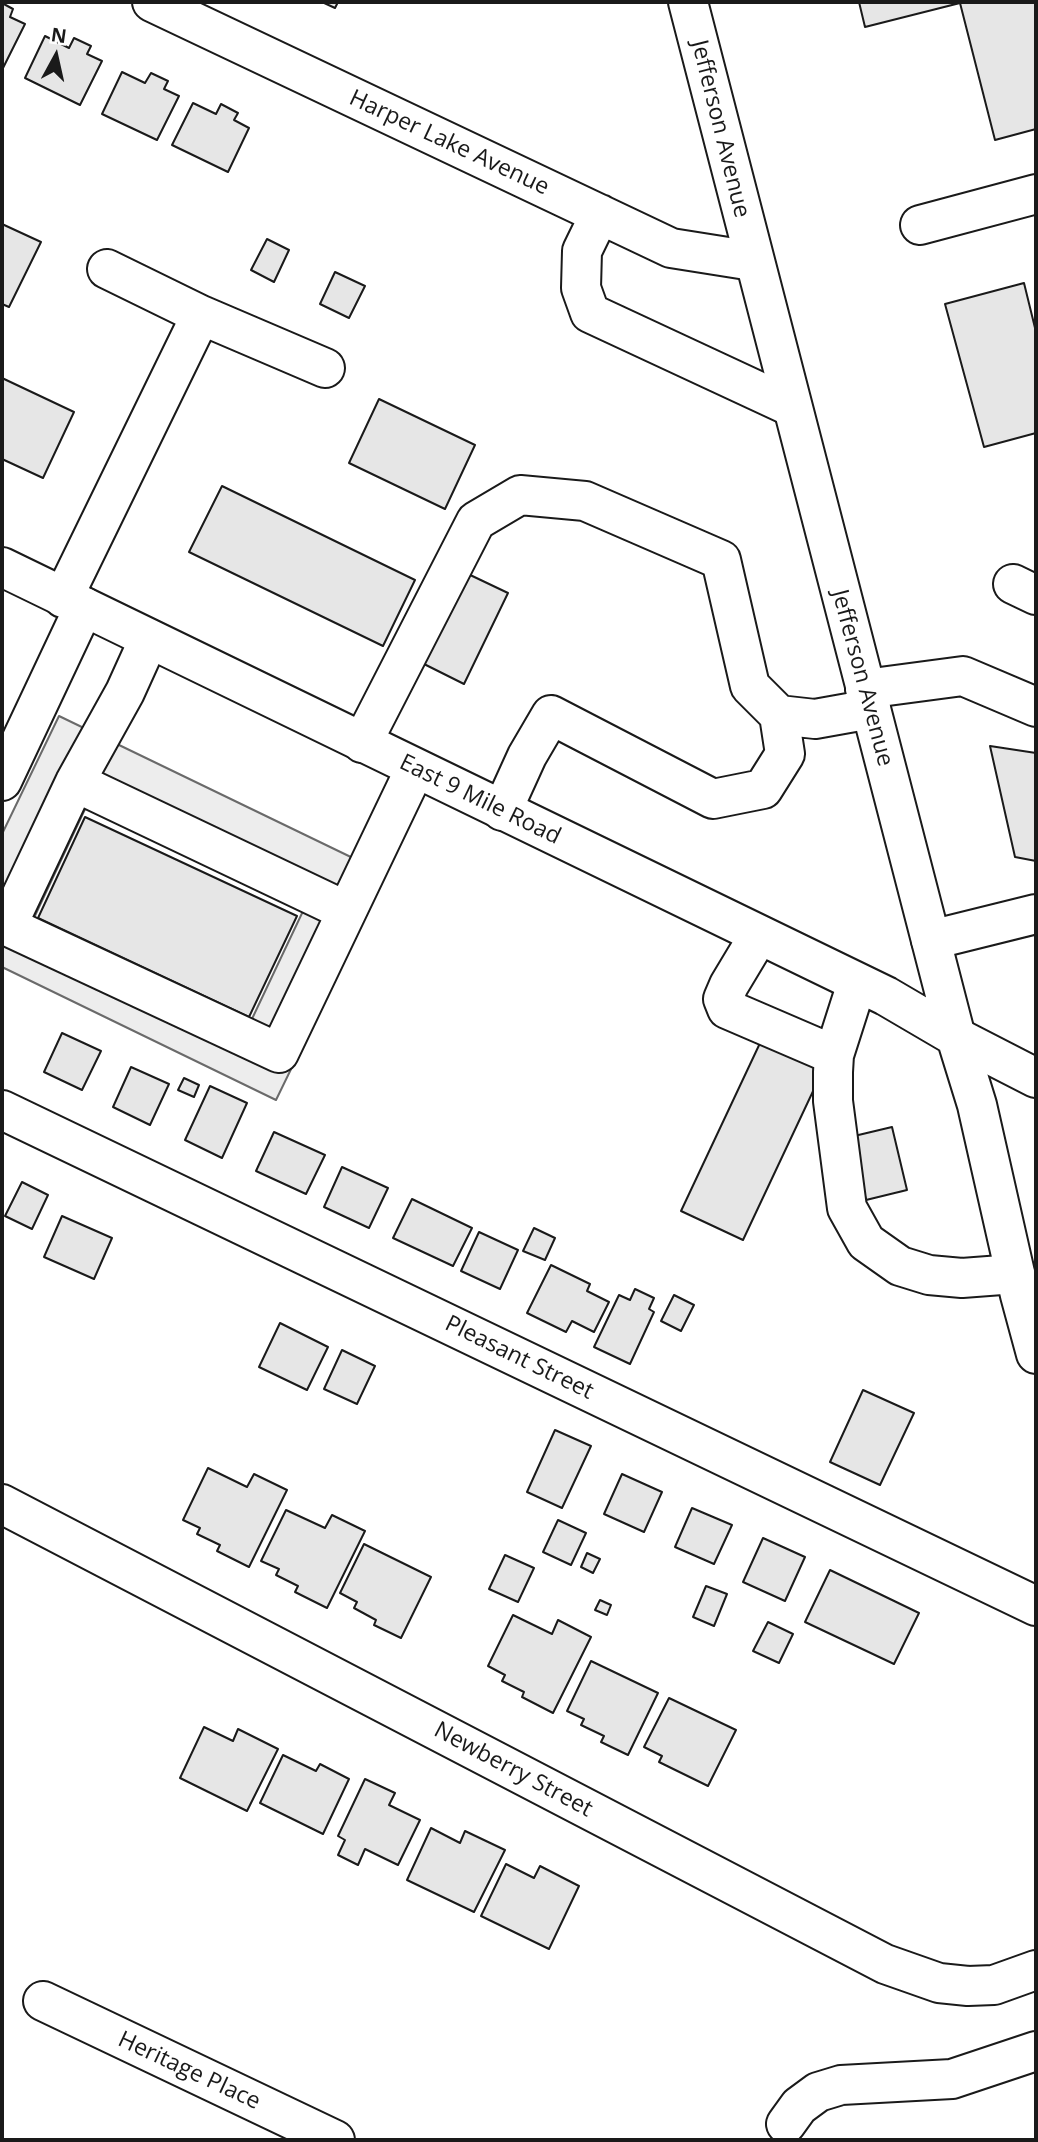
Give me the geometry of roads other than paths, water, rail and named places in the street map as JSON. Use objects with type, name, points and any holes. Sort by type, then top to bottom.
[{"type":"street","name":"Harper Lake Avenue","points":[[152,2],[671,248],[753,261]]},
{"type":"street","name":"Jefferson Avenue","points":[[688,2],[956,1037],[977,1105],[1036,1354]]},
{"type":"street","points":[[920,225],[1036,194]]},
{"type":"street","points":[[600,214],[582,251],[581,288],[590,313],[792,407]]},
{"type":"street","points":[[107,269],[201,315],[326,369]]},
{"type":"street","points":[[2,781],[73,602],[201,315]]},
{"type":"street","points":[[362,743],[477,521],[520,495],[585,501],[721,560],[750,686],[779,715],[785,754],[763,789],[713,799],[551,715],[527,756],[502,811]]},
{"type":"street","name":"East 9 Mile Road","points":[[2,567],[857,983],[1036,1077]]},
{"type":"street","points":[[149,639],[125,692],[75,782],[7,926],[279,1053],[415,769]]},
{"type":"street","points":[[779,715],[815,719],[868,699],[963,676],[1036,707]]},
{"type":"street","points":[[75,782],[346,911]]},
{"type":"street","points":[[931,940],[1036,914]]},
{"type":"street","points":[[759,935],[729,985],[723,999],[727,1009],[834,1055]]},
{"type":"street","points":[[857,983],[834,1055],[833,1101],[847,1208],[866,1242],[900,1266],[929,1275],[962,1278],[1015,1274]]},
{"type":"street","name":"Pleasant Street","points":[[2,1110],[1036,1606]]},
{"type":"street","name":"Newberry Street","points":[[2,1504],[885,1964],[939,1983],[968,1986],[994,1985],[1036,1970]]},
{"type":"street","name":"Heritage Place","points":[[43,2001],[335,2140]]},
{"type":"street","points":[[786,2124],[799,2106],[818,2092],[842,2085],[952,2079],[1036,2051]]}]
